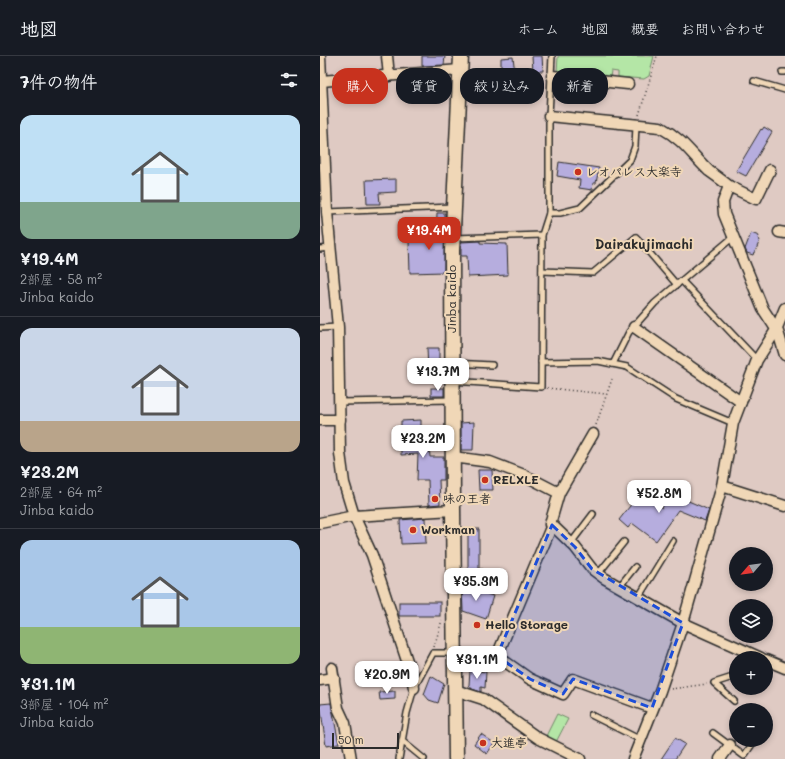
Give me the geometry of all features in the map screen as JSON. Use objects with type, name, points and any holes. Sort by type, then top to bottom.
[{"type":"main road","name":"Jinba kaido","points":[[460,68],[461,56]]},
{"type":"main road","name":"Jinba kaido","points":[[456,759],[452,363],[453,238],[460,70]]},
{"type":"street","points":[[320,56],[322,159],[338,328],[340,453],[344,482],[354,516],[372,554],[412,676],[414,688]]},
{"type":"street","points":[[387,56],[389,76]]},
{"type":"street","points":[[321,81],[460,70]]},
{"type":"street","points":[[608,82],[628,84]]},
{"type":"street","points":[[549,116],[636,126],[660,127],[673,134],[694,153],[709,170],[729,186],[756,198],[770,170]]},
{"type":"street","points":[[729,186],[722,202],[724,214],[732,238],[748,268],[764,309],[776,330],[785,355]]},
{"type":"street","points":[[633,759],[660,691],[683,622],[722,486],[733,423],[757,360],[776,330],[785,308]]},
{"type":"street","points":[[634,327],[741,402]]},
{"type":"street","points":[[320,420],[340,420]]},
{"type":"street","points":[[593,434],[558,494],[550,524],[571,543],[592,569],[598,574],[638,598],[683,622],[745,651]]},
{"type":"street","points":[[453,458],[490,462],[524,475],[558,494]]},
{"type":"street","points":[[722,486],[785,506]]},
{"type":"street","points":[[320,523],[354,516],[453,510]]},
{"type":"street","points":[[497,656],[552,525]]},
{"type":"street","points":[[455,653],[477,657],[497,656],[530,679],[563,694],[573,679],[652,708]]},
{"type":"street","points":[[320,680],[333,673],[338,708],[345,724],[351,759]]},
{"type":"street","points":[[455,690],[483,699],[538,738],[580,759]]},
{"type":"street","points":[[720,759],[729,747]]},
{"type":"lane","points":[[552,56],[552,68]]},
{"type":"lane","points":[[452,381],[541,387],[542,235],[549,213],[549,116],[552,76]]},
{"type":"lane","points":[[754,81],[785,90]]},
{"type":"lane","points":[[549,213],[560,213],[580,208],[624,166],[630,160],[635,146],[636,126]]},
{"type":"lane","points":[[327,212],[454,207]]},
{"type":"lane","points":[[453,238],[542,235]]},
{"type":"lane","points":[[542,271],[593,273],[636,237],[677,285]]},
{"type":"lane","points":[[613,364],[629,332],[655,303],[732,238]]},
{"type":"lane","points":[[320,249],[331,248]]},
{"type":"lane","points":[[682,281],[757,360]]},
{"type":"lane","points":[[320,328],[338,328]]},
{"type":"lane","points":[[541,362],[598,360],[627,366],[676,399],[733,423]]},
{"type":"lane","points":[[452,363],[492,365]]},
{"type":"lane","points":[[340,402],[452,400]]},
{"type":"lane","points":[[571,543],[593,514]]},
{"type":"lane","points":[[638,598],[673,541]]},
{"type":"lane","points":[[598,574],[624,542]]},
{"type":"lane","points":[[619,587],[635,566]]},
{"type":"lane","points":[[399,759],[407,713],[414,688],[433,653],[455,653]]},
{"type":"lane","points":[[714,683],[729,678]]},
{"type":"lane","points":[[714,683],[734,701]]},
{"type":"lane","points":[[591,715],[641,740]]},
{"type":"lane","points":[[713,733],[729,745]]},
{"type":"lane","points":[[402,741],[424,759]]},
{"type":"lane","points":[[731,747],[744,756],[750,747]]},
{"type":"path","points":[[636,126],[657,56]]},
{"type":"path","points":[[593,434],[612,380]]},
{"type":"path","points":[[541,387],[606,394]]},
{"type":"path","points":[[433,653],[444,614]]},
{"type":"path","points":[[660,691],[714,683]]},
{"type":"highlighted area","points":[[552,525],[575,547],[592,569],[683,623],[652,708],[573,679],[563,694],[530,679],[497,656]]},
{"type":"green space","points":[[558,56],[654,56],[649,76],[644,79],[618,77],[618,72],[611,71],[610,77],[608,77],[608,68],[557,68]]},
{"type":"green space","points":[[557,714],[568,719],[556,742],[546,736]]},
{"type":"building","points":[[422,56],[445,56],[444,65],[422,66]]},
{"type":"building","points":[[532,56],[542,56],[543,68],[533,68]]},
{"type":"building","points":[[513,57],[514,68],[501,68],[501,58]]},
{"type":"building","points":[[764,127],[772,132],[746,176],[736,171],[761,129],[762,130]]},
{"type":"building","name":"レオパレス大楽寺","points":[[559,162],[599,168],[596,183],[593,183],[592,190],[579,188],[580,180],[557,176]]},
{"type":"building","points":[[396,179],[396,192],[379,193],[380,204],[367,204],[366,180]]},
{"type":"building","points":[[437,213],[445,213],[444,272],[410,273],[409,241],[436,241]]},
{"type":"building","points":[[751,233],[759,236],[758,239],[760,240],[753,255],[747,253],[745,249]]},
{"type":"building","points":[[480,241],[480,243],[507,244],[508,275],[468,277],[467,256],[461,256],[461,242]]},
{"type":"building","points":[[427,348],[439,348],[439,370],[428,371]]},
{"type":"building","points":[[431,388],[444,388],[444,396],[431,396]]},
{"type":"building","points":[[421,420],[421,445],[429,445],[430,457],[444,457],[444,480],[439,480],[440,504],[429,505],[428,480],[417,480],[418,454],[401,455],[401,421]]},
{"type":"building","points":[[474,422],[473,450],[461,450],[461,423]]},
{"type":"building","name":"RELXLE","points":[[478,470],[492,470],[493,490],[479,490]]},
{"type":"building","points":[[641,492],[662,508],[668,492],[709,510],[705,521],[678,510],[656,541],[632,523],[628,528],[619,520]]},
{"type":"building","name":"Workman","points":[[425,518],[426,543],[401,544],[400,520]]},
{"type":"building","points":[[468,529],[479,529],[479,569],[483,569],[483,578],[468,578]]},
{"type":"building","points":[[462,586],[493,596],[486,619],[463,611]]},
{"type":"building","points":[[399,602],[440,602],[440,616],[399,616]]},
{"type":"building","points":[[470,670],[486,672],[485,688],[481,687],[481,692],[472,689],[469,685]]},
{"type":"building","points":[[431,676],[444,684],[438,703],[429,700],[424,694]]},
{"type":"building","points":[[395,691],[395,699],[380,700],[379,692]]},
{"type":"building","points":[[331,703],[339,744],[326,746],[320,704]]},
{"type":"building","points":[[481,734],[494,743],[487,754],[474,744]]},
{"type":"building","points":[[675,738],[685,744],[675,759],[661,759]]},
{"type":"place","name":"レオパレス大楽寺","points":[[578,172]]},
{"type":"place","name":"RELXLE","points":[[485,480]]},
{"type":"place","name":"味の王者","points":[[435,499]]},
{"type":"place","name":"Workman","points":[[413,530]]},
{"type":"place","name":"Hello Storage","points":[[477,625]]},
{"type":"place","name":"大進亭","points":[[483,743]]},
{"type":"district","name":"Dairakujimachi","points":[[644,244]]}]
